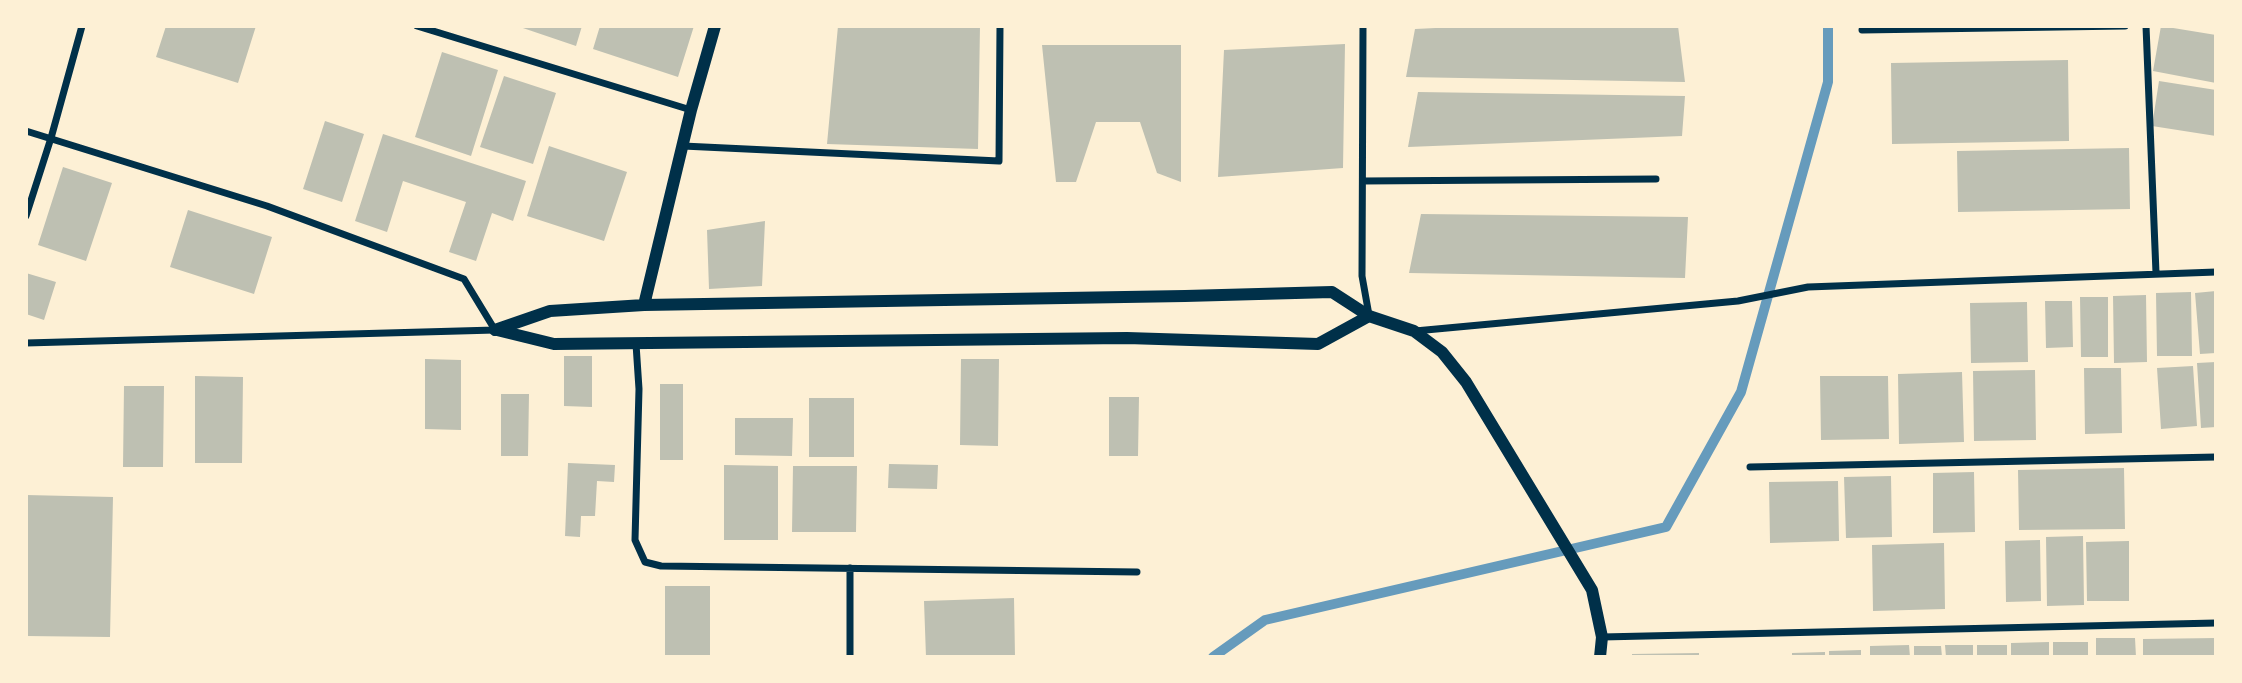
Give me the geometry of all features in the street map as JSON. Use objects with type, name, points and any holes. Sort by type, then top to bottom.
[{"type":"street","points":[[26,216],[82,26]]},
{"type":"street","points":[[417,26],[691,110]]},
{"type":"street","points":[[644,305],[691,110],[715,26]]},
{"type":"street","points":[[683,146],[999,161],[1000,26]]},
{"type":"street","points":[[1363,26],[1362,276],[1369,316]]},
{"type":"street","points":[[1862,30],[2125,26]]},
{"type":"street","points":[[2146,26],[2156,273]]},
{"type":"street","points":[[26,131],[267,206],[464,279],[495,330]]},
{"type":"street","points":[[1363,181],[1656,179]]},
{"type":"street","points":[[1415,331],[1738,301],[1808,287],[2216,272]]},
{"type":"street","points":[[495,330],[550,311],[644,305],[1332,292],[1369,316],[1415,331],[1442,352],[1465,382],[1592,590],[1602,637],[1600,657]]},
{"type":"street","points":[[26,343],[495,330],[554,344],[1127,338],[1318,344],[1369,316]]},
{"type":"street","points":[[636,344],[639,389],[635,540],[645,562],[661,566],[1137,572]]},
{"type":"street","points":[[1750,467],[2216,457]]},
{"type":"street","points":[[850,568],[850,657]]},
{"type":"street","points":[[1602,637],[2216,623]]},
{"type":"building","points":[[166,26],[256,26],[238,83],[156,57]]},
{"type":"building","points":[[517,26],[582,26],[576,46]]},
{"type":"building","points":[[600,26],[694,26],[678,77],[593,49]]},
{"type":"building","points":[[838,26],[980,26],[978,149],[827,144]]},
{"type":"building","points":[[1476,26],[1678,26],[1685,82],[1406,77],[1415,29]]},
{"type":"building","points":[[2161,26],[2216,35],[2216,83],[2153,71]]},
{"type":"building","points":[[1345,44],[1343,168],[1218,177],[1224,50]]},
{"type":"building","points":[[1042,45],[1181,45],[1181,182],[1157,173],[1140,122],[1096,122],[1076,182],[1056,182]]},
{"type":"building","points":[[442,52],[498,70],[471,156],[415,137]]},
{"type":"building","points":[[2068,60],[2069,141],[1892,144],[1891,63]]},
{"type":"building","points":[[504,76],[556,93],[533,164],[480,147]]},
{"type":"building","points":[[2159,81],[2216,90],[2216,136],[2152,126]]},
{"type":"building","points":[[1418,92],[1685,96],[1682,136],[1408,147]]},
{"type":"building","points":[[325,121],[364,134],[342,202],[303,189]]},
{"type":"building","points":[[383,134],[526,181],[513,221],[492,213],[476,261],[449,252],[466,202],[403,181],[387,232],[355,221]]},
{"type":"building","points":[[549,146],[627,172],[604,241],[527,216]]},
{"type":"building","points":[[2129,148],[2130,209],[1958,212],[1957,151]]},
{"type":"building","points":[[63,167],[112,183],[86,261],[38,245]]},
{"type":"building","points":[[188,210],[272,237],[254,294],[170,267]]},
{"type":"building","points":[[1421,214],[1688,217],[1685,278],[1409,273]]},
{"type":"building","points":[[765,221],[762,286],[709,289],[707,230]]},
{"type":"building","points":[[26,273],[56,282],[44,320],[26,314]]},
{"type":"building","points":[[2216,291],[2216,353],[2200,354],[2195,293]]},
{"type":"building","points":[[2191,292],[2192,356],[2157,356],[2156,293]]},
{"type":"building","points":[[2146,295],[2147,362],[2114,363],[2113,296]]},
{"type":"building","points":[[2080,297],[2108,297],[2108,357],[2081,357]]},
{"type":"building","points":[[2045,301],[2072,301],[2073,347],[2046,348]]},
{"type":"building","points":[[2027,302],[2028,362],[1971,363],[1970,303]]},
{"type":"building","points":[[564,356],[592,356],[592,407],[564,406]]},
{"type":"building","points":[[425,359],[461,360],[461,430],[425,429]]},
{"type":"building","points":[[961,359],[999,359],[998,446],[960,445]]},
{"type":"building","points":[[2216,362],[2216,427],[2201,428],[2197,363]]},
{"type":"building","points":[[2193,366],[2197,426],[2161,429],[2157,368]]},
{"type":"building","points":[[2084,368],[2121,368],[2122,433],[2085,434]]},
{"type":"building","points":[[2035,370],[2036,440],[1974,441],[1973,371]]},
{"type":"building","points":[[1962,372],[1964,442],[1899,444],[1898,374]]},
{"type":"building","points":[[195,376],[243,377],[242,463],[195,463]]},
{"type":"building","points":[[1820,376],[1888,376],[1889,439],[1821,440]]},
{"type":"building","points":[[660,384],[683,384],[683,460],[660,460]]},
{"type":"building","points":[[124,386],[164,386],[163,467],[123,467]]},
{"type":"building","points":[[501,394],[529,394],[528,456],[501,456]]},
{"type":"building","points":[[1109,397],[1139,397],[1138,456],[1109,456]]},
{"type":"building","points":[[809,398],[854,398],[854,457],[809,457]]},
{"type":"building","points":[[735,418],[793,418],[792,456],[735,455]]},
{"type":"building","points":[[568,463],[615,465],[614,482],[597,481],[595,516],[581,516],[580,537],[565,536]]},
{"type":"building","points":[[889,464],[938,465],[937,489],[888,488]]},
{"type":"building","points":[[724,465],[778,466],[778,540],[724,540]]},
{"type":"building","points":[[793,466],[857,466],[856,532],[792,532]]},
{"type":"building","points":[[2124,468],[2125,529],[2019,530],[2018,470]]},
{"type":"building","points":[[1974,472],[1975,532],[1933,533],[1933,473]]},
{"type":"building","points":[[1891,476],[1892,537],[1846,538],[1844,477]]},
{"type":"building","points":[[1838,481],[1839,541],[1770,543],[1769,482]]},
{"type":"building","points":[[26,495],[113,497],[110,637],[26,636]]},
{"type":"building","points":[[2083,536],[2084,605],[2047,606],[2046,537]]},
{"type":"building","points":[[2040,540],[2041,601],[2006,602],[2005,541]]},
{"type":"building","points":[[2129,541],[2129,601],[2087,601],[2086,542]]},
{"type":"building","points":[[1944,543],[1945,609],[1873,611],[1872,545]]},
{"type":"building","points":[[665,586],[710,586],[710,657],[665,657]]},
{"type":"building","points":[[1014,598],[1015,657],[926,657],[924,601]]},
{"type":"building","points":[[2096,638],[2135,638],[2136,657],[2096,657]]},
{"type":"building","points":[[2216,638],[2216,657],[2143,657],[2143,639]]},
{"type":"building","points":[[2049,642],[2049,657],[2011,657],[2011,643]]},
{"type":"building","points":[[2053,642],[2088,642],[2088,657],[2053,657]]},
{"type":"building","points":[[1909,645],[1910,657],[1870,657],[1870,646]]},
{"type":"building","points":[[1945,645],[1973,645],[1973,657],[1946,657]]},
{"type":"building","points":[[1977,645],[2007,645],[2007,657],[1977,657]]},
{"type":"building","points":[[1914,646],[1941,646],[1942,657],[1914,657]]},
{"type":"building","points":[[1861,650],[1861,657],[1829,657],[1829,651]]},
{"type":"building","points":[[1825,652],[1825,657],[1792,657],[1792,653]]},
{"type":"building","points":[[1699,653],[1699,657],[1632,657],[1632,654]]},
{"type":"waterway","points":[[1213,657],[1265,620],[1666,527],[1741,392],[1828,82],[1828,26]]}]
